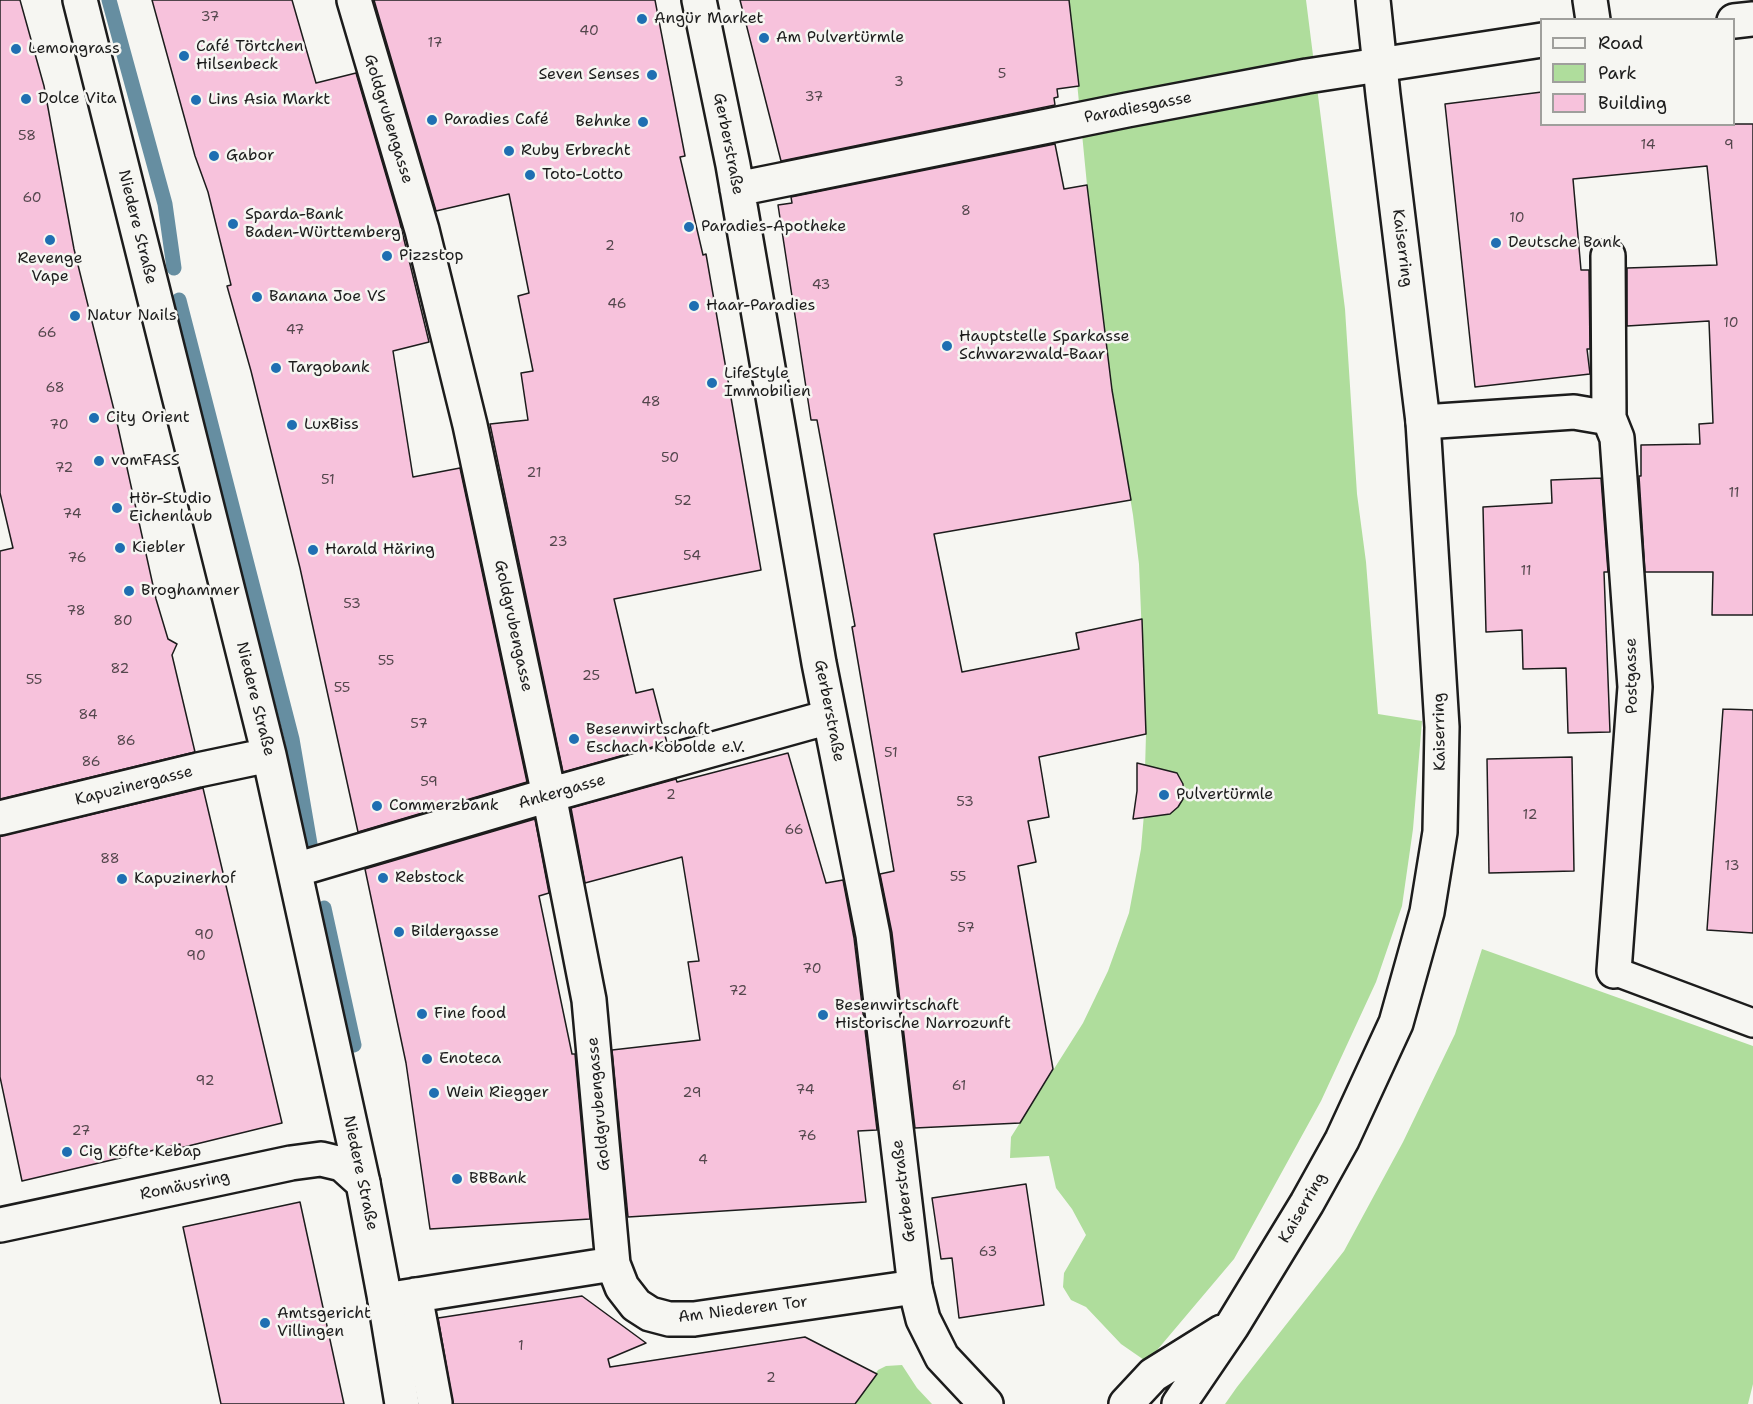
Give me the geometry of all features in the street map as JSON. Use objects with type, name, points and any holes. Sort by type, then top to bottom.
[{"type":"street","name":"Niedere Straße","points":[[80,0],[269,755],[363,1184],[435,1403]]},
{"type":"street","name":"Goldgrubengasse","points":[[354,0],[422,230],[470,424],[549,795],[589,1000],[614,1264]]},
{"type":"street","name":"Gerberstraße","points":[[699,0],[733,165],[829,717],[873,935],[915,1287],[923,1319],[942,1356],[986,1404]]},
{"type":"street","name":"Kaiserring","points":[[1179,1404],[1232,1326],[1307,1203],[1342,1140],[1396,1023],[1427,912],[1440,832],[1442,727],[1424,422],[1379,65],[1373,0]]},
{"type":"street","points":[[1590,0],[1593,18]]},
{"type":"street","points":[[1735,21],[1753,19]]},
{"type":"street","name":"Paradiesgasse","points":[[736,189],[1307,76],[1540,40]]},
{"type":"street","name":"Postgasse","points":[[1608,256],[1609,418],[1617,438],[1635,687],[1614,970]]},
{"type":"street","points":[[1424,422],[1574,412],[1609,418]]},
{"type":"street","name":"Ankergasse","points":[[295,870],[549,795],[829,717]]},
{"type":"street","name":"Kapuzinergasse","points":[[0,818],[269,755]]},
{"type":"street","name":"Romäusring","points":[[0,1225],[291,1163],[321,1159],[342,1164],[363,1184]]},
{"type":"street","points":[[400,1297],[614,1264]]},
{"type":"street","name":"Am Niederen Tor","points":[[614,1264],[622,1287],[636,1305],[651,1314],[669,1319],[694,1319],[915,1287]]},
{"type":"street","name":"Niedere Straße","points":[[400,1297],[402,1404]]},
{"type":"street","points":[[1126,1404],[1153,1375],[1232,1326]]},
{"type":"lane","points":[[1614,970],[1753,1023]]},
{"type":"green space","points":[[1069,0],[1306,0],[1345,309],[1357,494],[1366,562],[1378,714],[1422,721],[1413,829],[1402,906],[1376,982],[1321,1101],[1234,1259],[1147,1362],[1121,1344],[1086,1307],[1071,1300],[1063,1287],[1064,1273],[1086,1235],[1072,1209],[1056,1188],[1049,1156],[1010,1158],[1011,1137],[1083,1023],[1108,971],[1129,913],[1141,849],[1144,814],[1170,814],[1183,799],[1184,791],[1183,784],[1145,770],[1146,734],[1139,564],[1112,390],[1087,185]]},
{"type":"green space","points":[[1482,949],[1753,1046],[1753,1384],[1748,1404],[1225,1404],[1344,1251],[1403,1142],[1455,1034]]},
{"type":"green space","points":[[902,1365],[917,1388],[932,1404],[855,1404],[878,1370],[886,1366]]},
{"type":"building","points":[[0,0],[20,0],[44,86],[74,249],[116,418],[156,599],[168,639],[177,644],[172,655],[195,752],[0,799],[0,551],[13,548],[0,493]]},
{"type":"building","points":[[152,0],[292,0],[316,83],[356,73],[399,219],[429,342],[393,351],[413,477],[460,468],[527,782],[358,832],[300,568],[251,371],[227,286],[231,285],[208,192],[195,156]]},
{"type":"building","points":[[374,0],[655,0],[685,156],[680,157],[703,255],[706,254],[761,570],[614,599],[636,693],[653,689],[667,743],[563,772],[490,424],[528,420],[521,373],[533,371],[518,296],[529,293],[509,194],[436,211]]},
{"type":"building","points":[[740,0],[1069,0],[1079,86],[1057,89],[1058,97],[1054,98],[1055,105],[781,161]]},
{"type":"building","points":[[1540,92],[1540,126],[1735,126],[1735,124],[1753,124],[1753,615],[1712,615],[1713,572],[1645,572],[1639,476],[1641,476],[1641,445],[1700,444],[1699,424],[1713,423],[1709,321],[1627,326],[1627,268],[1717,265],[1707,166],[1573,179],[1581,270],[1589,270],[1590,349],[1587,349],[1590,374],[1475,387],[1445,104]]},
{"type":"building","points":[[1055,144],[1064,189],[1087,185],[1112,390],[1131,500],[934,534],[962,672],[1079,649],[1076,633],[1142,619],[1146,734],[1039,757],[1049,817],[1028,821],[1036,862],[1018,866],[1053,1069],[1020,1123],[915,1128],[892,933],[880,874],[894,871],[852,627],[855,626],[817,420],[811,420],[778,205],[792,203],[791,197]]},
{"type":"building","points":[[1601,478],[1608,572],[1604,572],[1610,732],[1568,733],[1566,668],[1523,669],[1522,630],[1486,632],[1483,507],[1552,503],[1551,480]]},
{"type":"building","points":[[1723,709],[1753,710],[1753,933],[1707,930]]},
{"type":"building","points":[[788,753],[826,883],[843,880],[854,938],[877,1130],[858,1131],[866,1202],[628,1217],[612,1050],[700,1040],[688,962],[699,961],[682,857],[585,883],[571,808],[676,779],[677,782]]},
{"type":"building","points":[[1572,757],[1574,871],[1489,873],[1487,759]]},
{"type":"building","name":"Pulvertürmle","points":[[1137,763],[1177,773],[1183,784],[1183,799],[1170,814],[1133,819],[1137,791]]},
{"type":"building","points":[[203,788],[282,1123],[180,1148],[180,1144],[22,1181],[0,1077],[0,836]]},
{"type":"building","points":[[535,819],[549,893],[539,896],[572,1054],[575,1054],[590,1219],[430,1229],[406,1063],[365,869]]},
{"type":"building","points":[[1026,1184],[1044,1305],[959,1318],[952,1258],[941,1259],[932,1198]]},
{"type":"building","name":"Amtsgericht Villingen","points":[[300,1202],[344,1404],[221,1404],[183,1227]]},
{"type":"building","points":[[582,1296],[646,1343],[608,1359],[610,1367],[805,1337],[877,1374],[855,1404],[453,1404],[438,1318]]},
{"type":"waterway","points":[[109,0],[165,204],[174,268]]},
{"type":"waterway","points":[[179,300],[292,739],[310,844]]},
{"type":"waterway","points":[[324,908],[354,1045]]},
{"type":"place","name":"Angür Market","points":[[642,19]]},
{"type":"place","name":"Am Pulvertürmle","points":[[764,38]]},
{"type":"place","name":"Lemongrass","points":[[16,49]]},
{"type":"place","name":"Café Törtchen Hilsenbeck","points":[[184,56]]},
{"type":"place","name":"Seven Senses","points":[[652,75]]},
{"type":"place","name":"Dolce Vita","points":[[26,99]]},
{"type":"place","name":"Lins Asia Markt","points":[[196,100]]},
{"type":"place","name":"Paradies Café","points":[[432,120]]},
{"type":"place","name":"Behnke","points":[[643,122]]},
{"type":"place","name":"Ruby Erbrecht","points":[[509,151]]},
{"type":"place","name":"Gabor","points":[[214,156]]},
{"type":"place","name":"Toto-Lotto","points":[[530,175]]},
{"type":"place","name":"Sparda-Bank Baden-Württemberg","points":[[233,224]]},
{"type":"place","name":"Paradies-Apotheke","points":[[689,227]]},
{"type":"place","name":"Revenge Vape","points":[[50,240]]},
{"type":"place","name":"Deutsche Bank","points":[[1496,243]]},
{"type":"place","name":"Pizzstop","points":[[387,256]]},
{"type":"place","name":"Banana Joe VS","points":[[257,297]]},
{"type":"place","name":"Haar-Paradies","points":[[694,306]]},
{"type":"place","name":"Natur Nails","points":[[75,316]]},
{"type":"place","name":"Hauptstelle Sparkasse Schwarzwald-Baar","points":[[947,346]]},
{"type":"place","name":"Targobank","points":[[276,368]]},
{"type":"place","name":"LifeStyle Immobilien","points":[[712,383]]},
{"type":"place","name":"City Orient","points":[[94,418]]},
{"type":"place","name":"LuxBiss","points":[[292,425]]},
{"type":"place","name":"vomFASS","points":[[99,461]]},
{"type":"place","name":"Hör-Studio Eichenlaub","points":[[117,508]]},
{"type":"place","name":"Kiebler","points":[[120,548]]},
{"type":"place","name":"Harald Häring","points":[[313,550]]},
{"type":"place","name":"Broghammer","points":[[129,591]]},
{"type":"place","name":"Besenwirtschaft Eschach Kobolde e.V.","points":[[574,739]]},
{"type":"place","name":"Pulvertürmle","points":[[1164,795]]},
{"type":"place","name":"Commerzbank","points":[[377,806]]},
{"type":"place","name":"Rebstock","points":[[383,878]]},
{"type":"place","name":"Kapuzinerhof","points":[[122,879]]},
{"type":"place","name":"Bildergasse","points":[[399,932]]},
{"type":"place","name":"Fine food","points":[[422,1014]]},
{"type":"place","name":"Besenwirtschaft Historische Narrozunft","points":[[823,1015]]},
{"type":"place","name":"Enoteca","points":[[427,1059]]},
{"type":"place","name":"Wein Riegger","points":[[434,1093]]},
{"type":"place","name":"Cig Köfte Kebap","points":[[67,1152]]},
{"type":"place","name":"BBBank","points":[[457,1179]]},
{"type":"place","name":"Amtsgericht Villingen","points":[[265,1323]]}]
